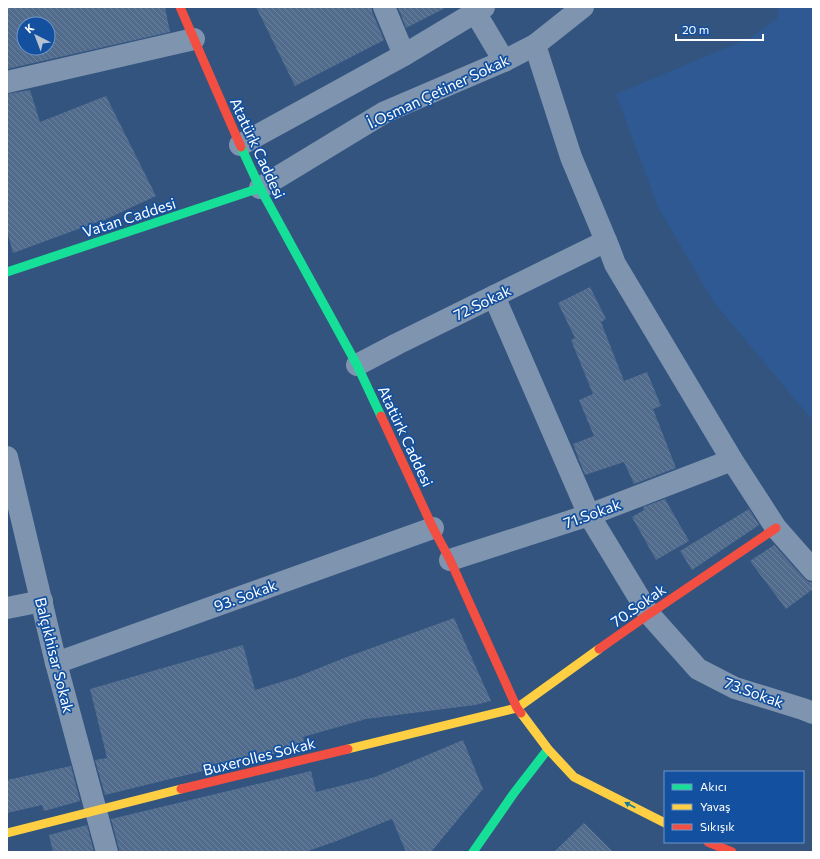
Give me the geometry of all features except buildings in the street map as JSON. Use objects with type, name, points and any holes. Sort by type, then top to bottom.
[{"type":"street","name":"Atatürk Caddesi","points":[[180,7],[260,188],[357,365],[433,528],[450,560],[517,708],[548,749],[574,777],[664,822]]},
{"type":"street","points":[[384,7],[404,55]]},
{"type":"street","name":"İ.Osman Çetiner Sokak","points":[[260,188],[385,112],[504,61],[535,45],[583,7]]},
{"type":"street","points":[[240,145],[404,55],[479,10],[504,61]]},
{"type":"street","points":[[7,82],[194,39]]},
{"type":"street","points":[[535,45],[571,157],[615,264],[732,460],[776,528],[813,570]]},
{"type":"street","name":"Vatan Caddesi","points":[[7,272],[260,188]]},
{"type":"street","name":"72.Sokak","points":[[357,365],[606,241]]},
{"type":"street","name":"73.Sokak","points":[[494,296],[590,515],[648,614],[698,668],[735,688],[813,713]]},
{"type":"street","name":"Balçıkhisar Sokak","points":[[7,457],[56,663],[107,852]]},
{"type":"street","name":"71.Sokak","points":[[450,560],[590,515],[732,460]]},
{"type":"street","name":"93. Sokak","points":[[56,663],[433,528]]},
{"type":"street","name":"70.Sokak","points":[[517,708],[648,614],[776,528]]},
{"type":"street","points":[[7,608],[42,601]]},
{"type":"street","name":"Buxerolles Sokak","points":[[7,833],[517,708]]},
{"type":"street","points":[[473,852],[514,793],[548,749]]},
{"type":"street","points":[[710,843],[732,852]]},
{"type":"water","points":[[779,7],[813,7],[813,421],[713,301],[658,207],[616,94],[752,37],[777,18]]},
{"type":"traffic: fast","points":[[241,147],[260,188],[357,365],[381,416]]},
{"type":"traffic: fast","points":[[7,272],[260,188]]},
{"type":"traffic: fast","points":[[473,852],[514,793],[548,749]]},
{"type":"traffic: slow","points":[[348,749],[517,708],[599,649]]},
{"type":"traffic: slow","points":[[521,713],[548,749],[574,777],[664,822]]},
{"type":"traffic: slow","points":[[7,833],[181,789]]},
{"type":"traffic: jam","points":[[180,7],[241,147]]},
{"type":"traffic: jam","points":[[381,416],[433,528],[450,560],[517,708],[521,713]]},
{"type":"traffic: jam","points":[[599,649],[776,528]]},
{"type":"traffic: jam","points":[[181,789],[348,749]]},
{"type":"traffic: jam","points":[[710,843],[732,852]]}]
